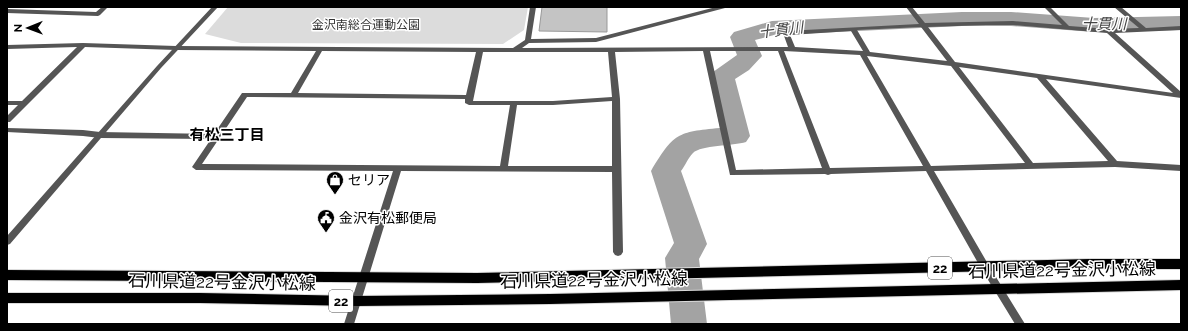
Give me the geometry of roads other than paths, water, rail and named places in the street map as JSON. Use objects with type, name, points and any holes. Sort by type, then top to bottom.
[{"type":"main road","name":"石川県道22号金沢小松線","points":[[7,275],[364,276],[477,278],[1089,264],[1181,264]]},
{"type":"main road","name":"石川県道22号金沢小松線","points":[[7,298],[200,298],[357,301],[550,300],[699,295],[1181,285]]},
{"type":"street","points":[[7,11],[11,7]]},
{"type":"street","points":[[52,12],[58,7]]},
{"type":"street","points":[[7,11],[98,14],[105,7]]},
{"type":"street","points":[[7,242],[176,48],[215,7]]},
{"type":"street","points":[[528,41],[533,7]]},
{"type":"street","points":[[513,50],[528,41],[596,40],[723,7]]},
{"type":"street","points":[[909,7],[1031,166]]},
{"type":"street","points":[[1047,7],[1065,24]]},
{"type":"street","points":[[1117,7],[1142,28]]},
{"type":"street","points":[[792,49],[786,33],[921,23],[1065,24],[1108,31],[1142,28],[1181,28]]},
{"type":"street","points":[[853,29],[929,169],[985,267],[1000,288],[1020,324]]},
{"type":"street","points":[[1108,31],[1181,96]]},
{"type":"street","points":[[596,40],[596,50]]},
{"type":"street","points":[[7,120],[83,45]]},
{"type":"street","points":[[7,47],[83,45],[176,48],[480,50],[792,49],[865,53],[1181,96]]},
{"type":"street","points":[[293,96],[320,49]]},
{"type":"street","points":[[611,49],[616,99],[618,252]]},
{"type":"street","points":[[780,49],[828,172]]},
{"type":"street","points":[[480,50],[469,97],[469,103],[553,103],[616,99]]},
{"type":"street","points":[[706,50],[733,173],[828,172],[1115,164],[1181,168]]},
{"type":"street","points":[[1040,77],[1115,164]]},
{"type":"street","points":[[469,97],[246,95],[196,167],[616,169]]},
{"type":"street","points":[[7,103],[24,103]]},
{"type":"street","points":[[503,169],[514,103]]},
{"type":"street","points":[[7,130],[83,133],[100,136],[217,137]]},
{"type":"street","points":[[349,324],[398,168]]},
{"type":"waterway","name":"十貫川","points":[[689,324],[682,258],[691,244],[666,171],[683,146],[692,140],[736,136],[722,77],[750,56],[742,37],[772,28],[962,19],[1011,19],[1094,25],[1181,23]]},
{"type":"place","name":"セリア","points":[[335,195]]},
{"type":"place","name":"金沢有松郵便局","points":[[326,233]]},
{"type":"district","name":"有松三丁目","points":[[227,135]]},
{"type":"park label","name":"金沢南総合運動公園","points":[[366,25]]}]
